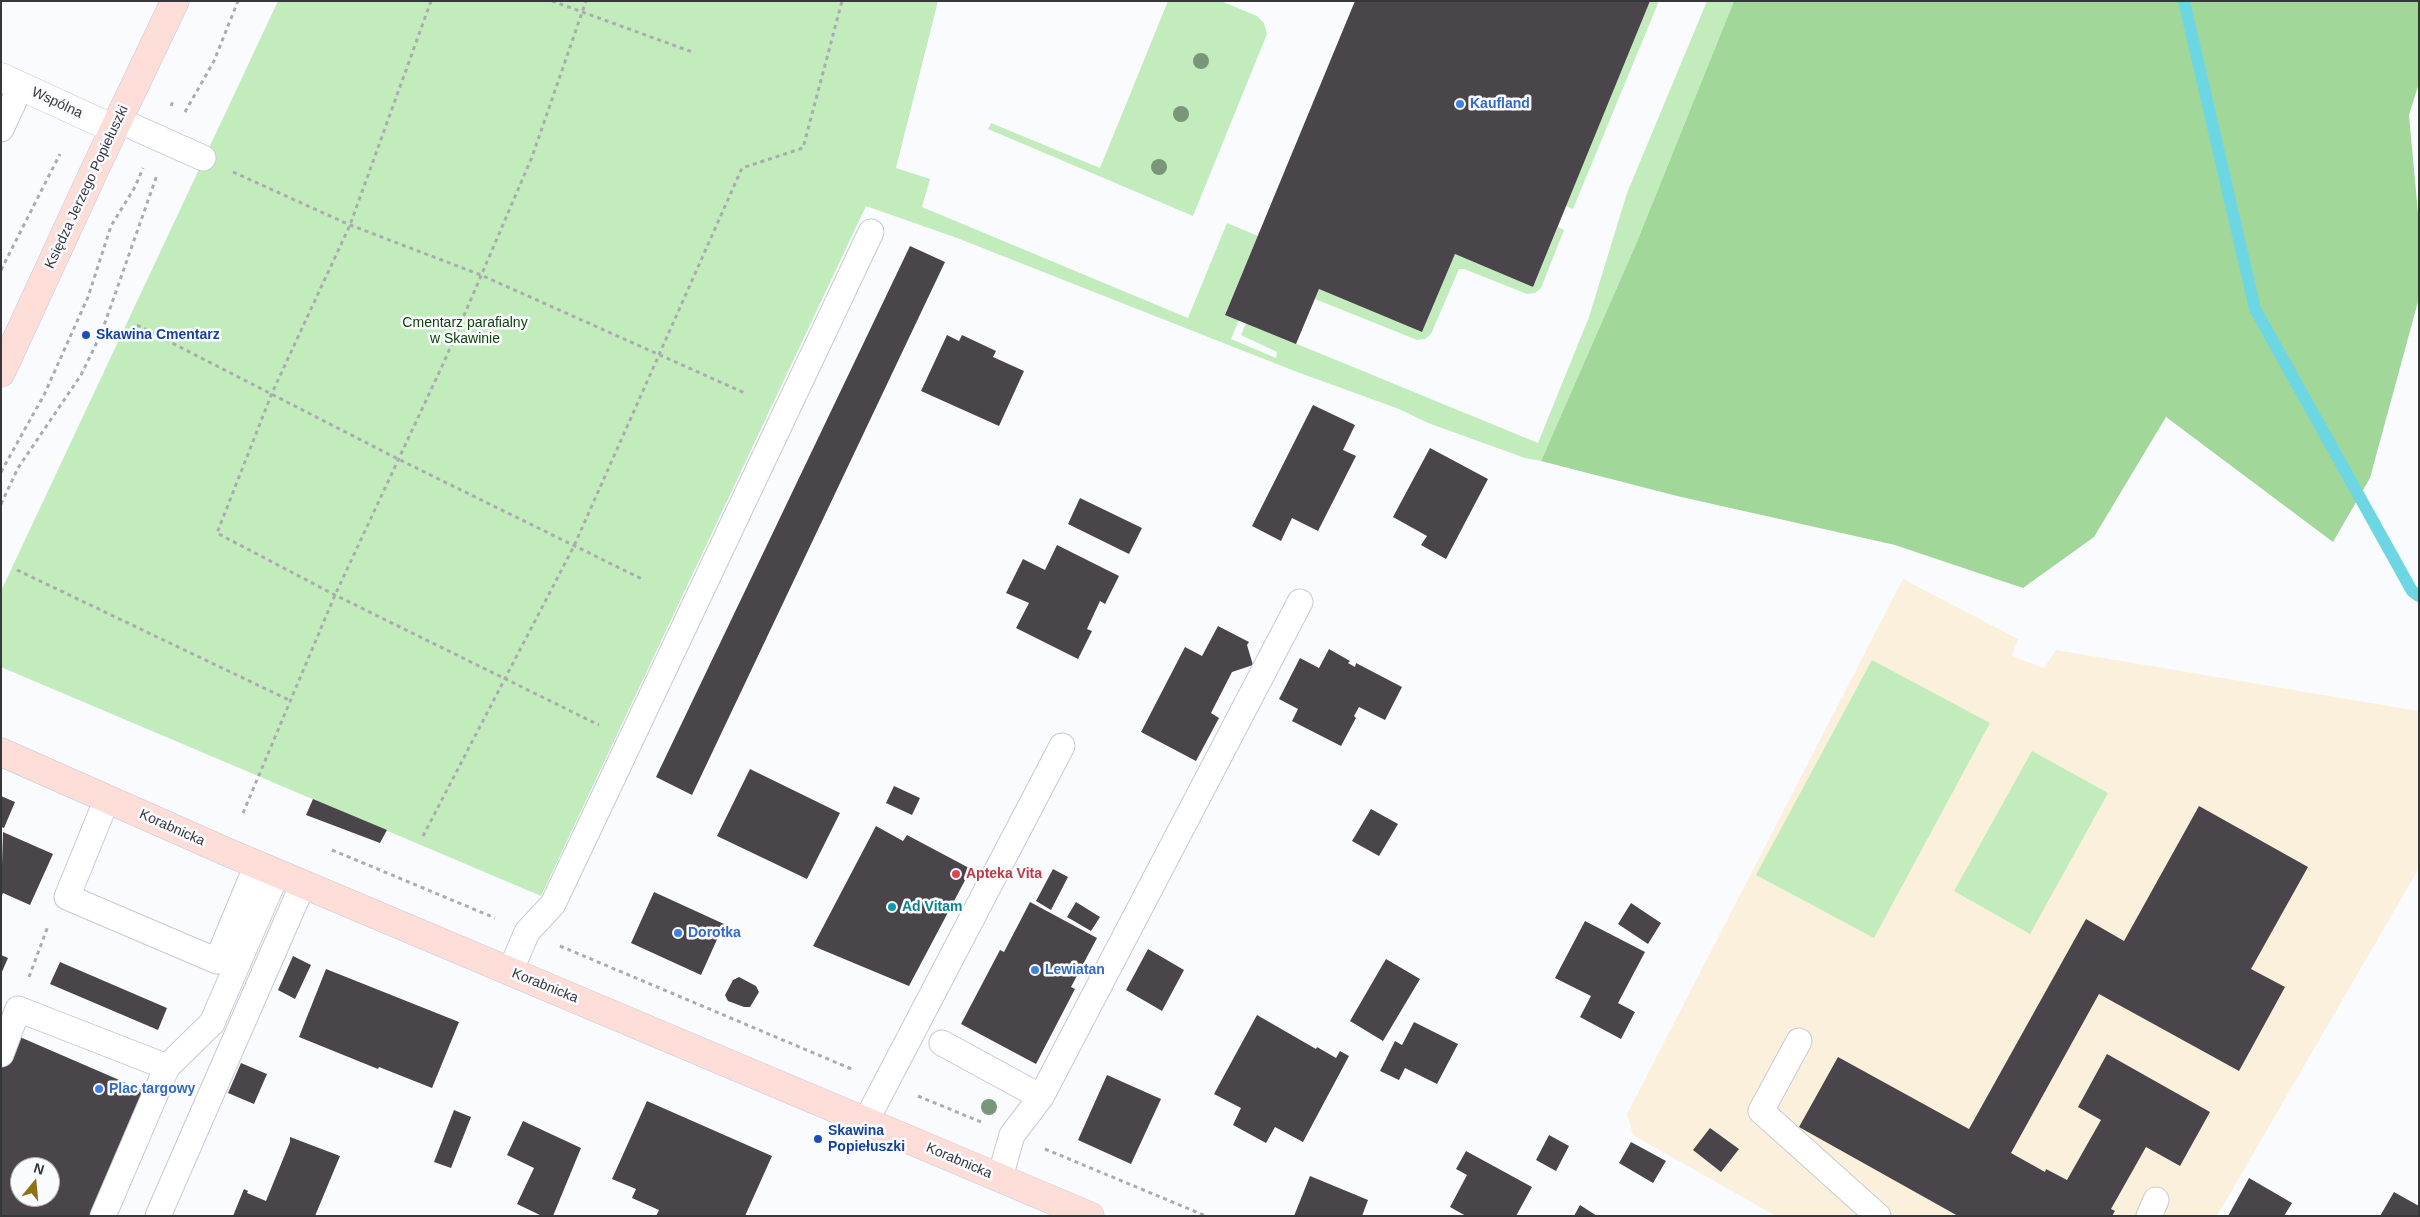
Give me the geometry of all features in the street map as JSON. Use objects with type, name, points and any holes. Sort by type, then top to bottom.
[{"type":"street","name":"Księdza Jerzego Popiełuszki","points":[[1,373],[175,1]]},
{"type":"street","name":"Wspólna","points":[[11,82],[116,124]]},
{"type":"street","name":"Korabnicka","points":[[1,752],[267,869],[1090,1216]]},
{"type":"lane","points":[[1,129],[11,82]]},
{"type":"lane","points":[[116,124],[203,158]]},
{"type":"lane","points":[[510,972],[527,932],[553,904],[871,232]]},
{"type":"lane","points":[[1000,1177],[1012,1135],[1041,1098],[1300,602]]},
{"type":"lane","points":[[866,1122],[1062,746]]},
{"type":"lane","points":[[107,799],[67,897],[217,961],[267,869]]},
{"type":"lane","points":[[103,1216],[167,1067],[212,1023],[267,869]]},
{"type":"lane","points":[[158,1216],[303,884]]},
{"type":"lane","points":[[1,1054],[18,1009],[167,1067]]},
{"type":"lane","points":[[1799,1040],[1761,1111],[1878,1216]]},
{"type":"lane","points":[[942,1043],[1041,1098]]},
{"type":"path","points":[[1,504],[18,468],[81,375],[122,279],[144,207],[170,144],[214,61],[238,1]]},
{"type":"path","points":[[431,1],[350,225],[272,393],[217,533],[335,595],[600,726]]},
{"type":"path","points":[[552,1],[582,14],[695,53]]},
{"type":"path","points":[[243,813],[289,700],[335,595],[444,362],[532,157],[586,1]]},
{"type":"path","points":[[423,836],[574,546],[742,168],[803,148],[842,1]]},
{"type":"path","points":[[1,270],[60,154]]},
{"type":"path","points":[[203,158],[350,225],[481,275],[747,394]]},
{"type":"path","points":[[1,472],[44,395],[88,297],[111,226],[135,187],[145,165]]},
{"type":"path","points":[[137,325],[398,459],[642,579]]},
{"type":"path","points":[[17,570],[289,700]]},
{"type":"path","points":[[332,850],[1206,1216]]},
{"type":"path","points":[[43,940],[49,924]]},
{"type":"shaded area","points":[[1903,579],[2018,639],[2012,656],[2044,668],[2056,650],[2419,711],[2419,868],[2217,1216],[1776,1216],[1633,1135],[1627,1114]]},
{"type":"green space","name":"Cmentarz parafialny w Skawinie","points":[[278,1],[938,1],[896,168],[930,179],[922,207],[1188,318],[1227,223],[1258,236],[1225,314],[1239,320],[1231,339],[1276,358],[1277,352],[1241,335],[1246,323],[1538,443],[1589,317],[1627,193],[1707,1],[1734,1],[1636,244],[1541,461],[1525,458],[1428,423],[1399,409],[1297,372],[957,238],[866,206],[541,896],[1,667],[1,591]]},
{"type":"green space","points":[[1168,1],[1221,1],[1257,16],[1264,23],[1267,34],[1193,216],[988,129],[991,123],[1100,168]]},
{"type":"green space","points":[[1650,1],[1659,1],[1573,209],[1566,206]]},
{"type":"green space","points":[[1734,1],[2419,1],[2419,83],[2409,115],[2419,224],[2419,298],[2370,478],[2333,542],[2166,417],[2094,537],[2023,588],[1895,545],[1677,496],[1541,461],[1636,244]]},
{"type":"green space","points":[[1558,227],[1564,230],[1541,288],[1535,293],[1527,294],[1464,269],[1459,269],[1431,334],[1425,339],[1417,340],[1315,299],[1319,289],[1422,332],[1455,254],[1533,287]]},
{"type":"green space","points":[[1872,660],[1990,723],[1874,938],[1756,875]]},
{"type":"green space","points":[[2032,751],[2108,793],[2030,934],[1954,891]]},
{"type":"building","name":"Kaufland","points":[[1355,1],[1650,1],[1533,287],[1455,254],[1422,332],[1319,289],[1296,344],[1225,315]]},
{"type":"building","points":[[910,246],[945,262],[692,795],[656,777]]},
{"type":"building","points":[[947,335],[959,341],[962,335],[996,351],[993,357],[1024,371],[999,426],[921,391]]},
{"type":"building","points":[[1313,405],[1355,425],[1343,450],[1356,456],[1318,531],[1292,518],[1281,541],[1252,526]]},
{"type":"building","points":[[1430,448],[1488,479],[1446,559],[1421,545],[1427,536],[1393,517]]},
{"type":"building","points":[[1080,498],[1142,528],[1129,554],[1068,524]]},
{"type":"building","points":[[1057,545],[1119,576],[1105,604],[1100,601],[1087,629],[1092,631],[1078,659],[1016,628],[1029,603],[1006,593],[1023,559],[1045,570]]},
{"type":"building","points":[[1218,626],[1249,642],[1247,645],[1253,665],[1232,672],[1211,713],[1219,718],[1196,761],[1141,732],[1185,647],[1202,656]]},
{"type":"building","points":[[1329,649],[1350,661],[1348,663],[1355,667],[1356,663],[1402,687],[1385,720],[1359,707],[1354,716],[1356,718],[1341,746],[1292,721],[1298,709],[1279,699],[1300,658],[1319,668]]},
{"type":"building","points":[[750,769],[840,813],[807,879],[717,836]]},
{"type":"building","points":[[894,786],[920,798],[912,815],[886,803]]},
{"type":"building","points":[[1,796],[15,802],[4,828],[1,827]]},
{"type":"building","points":[[313,799],[387,830],[380,843],[306,815]]},
{"type":"building","points":[[2199,806],[2308,867],[2251,969],[2285,987],[2239,1071],[2099,994],[2011,1153],[2045,1172],[2046,1169],[2067,1180],[2101,1120],[2078,1107],[2107,1054],[2210,1112],[2180,1166],[2146,1147],[2111,1209],[2115,1211],[2112,1216],[1958,1216],[1799,1127],[1838,1057],[1969,1129],[2086,919],[2124,941]]},
{"type":"building","points":[[1371,809],[1398,824],[1379,856],[1352,841]]},
{"type":"building","name":"Ad Vitam","points":[[876,826],[903,841],[907,835],[971,869],[909,986],[813,946]]},
{"type":"building","points":[[3,832],[53,854],[30,905],[3,893],[1,897]]},
{"type":"building","points":[[1053,869],[1068,877],[1051,910],[1036,901]]},
{"type":"building","name":"Dorotka","points":[[654,892],[724,924],[701,975],[631,943]]},
{"type":"building","name":"Lewiatan","points":[[1030,902],[1097,938],[1071,987],[1075,989],[1036,1064],[961,1024],[1000,950],[1004,952]]},
{"type":"building","points":[[1076,902],[1100,917],[1091,931],[1067,917]]},
{"type":"building","points":[[1631,903],[1661,923],[1648,944],[1618,924]]},
{"type":"building","points":[[1585,921],[1645,952],[1618,1003],[1635,1012],[1621,1039],[1580,1017],[1591,996],[1555,978]]},
{"type":"building","points":[[1148,949],[1184,970],[1162,1011],[1126,990]]},
{"type":"building","points":[[1,955],[8,958],[1,974]]},
{"type":"building","points":[[293,956],[311,965],[295,999],[278,990]]},
{"type":"building","points":[[1386,959],[1420,979],[1383,1041],[1350,1021]]},
{"type":"building","points":[[60,962],[167,1008],[158,1030],[50,984]]},
{"type":"building","points":[[326,969],[459,1022],[432,1088],[379,1067],[378,1069],[299,1037]]},
{"type":"building","points":[[739,977],[756,986],[759,992],[750,1007],[744,1007],[728,1001],[725,995],[733,980]]},
{"type":"building","points":[[1257,1015],[1316,1049],[1317,1047],[1336,1058],[1340,1051],[1349,1056],[1303,1142],[1275,1127],[1266,1143],[1233,1125],[1241,1108],[1214,1094]]},
{"type":"building","points":[[1414,1022],[1458,1044],[1437,1084],[1405,1068],[1399,1080],[1380,1071],[1395,1041],[1402,1045]]},
{"type":"building","points":[[13,1034],[147,1092],[93,1216],[1,1216],[1,1061]]},
{"type":"building","points":[[241,1063],[267,1074],[254,1104],[228,1093]]},
{"type":"building","points":[[1107,1075],[1161,1099],[1131,1164],[1078,1140]]},
{"type":"building","points":[[647,1101],[772,1156],[745,1216],[656,1216],[659,1210],[632,1198],[636,1189],[612,1179]]},
{"type":"building","points":[[454,1110],[471,1117],[451,1168],[434,1162]]},
{"type":"building","points":[[523,1121],[581,1148],[553,1216],[542,1216],[517,1204],[534,1168],[507,1155]]},
{"type":"building","points":[[1710,1128],[1739,1149],[1721,1172],[1693,1150]]},
{"type":"building","points":[[1549,1135],[1569,1146],[1556,1171],[1536,1160]]},
{"type":"building","points":[[290,1137],[340,1156],[315,1216],[233,1216],[244,1189],[248,1191],[247,1193],[266,1201],[290,1142]]},
{"type":"building","points":[[1631,1142],[1666,1161],[1653,1183],[1619,1163]]},
{"type":"building","points":[[1466,1151],[1532,1187],[1516,1216],[1466,1216],[1450,1207],[1467,1175],[1456,1169]]},
{"type":"building","points":[[1310,1176],[1368,1200],[1362,1216],[1294,1216]]},
{"type":"building","points":[[2249,1178],[2292,1203],[2284,1216],[2228,1216]]},
{"type":"building","points":[[2394,1192],[2419,1206],[2419,1216],[2380,1216]]},
{"type":"building","points":[[1580,1205],[1597,1216],[1574,1216]]},
{"type":"waterway","points":[[2184,1],[2255,309],[2412,591],[2419,596]]},
{"type":"place","name":"Kaufland","points":[[1460,104]]},
{"type":"place","name":"Skawina Cmentarz","points":[[86,335]]},
{"type":"place","name":"Apteka Vita","points":[[956,874]]},
{"type":"place","name":"Ad Vitam","points":[[892,907]]},
{"type":"place","name":"Dorotka","points":[[678,933]]},
{"type":"place","name":"Lewiatan","points":[[1035,970]]},
{"type":"place","name":"Plac targowy","points":[[99,1089]]},
{"type":"place","name":"Skawina Popiełuszki","points":[[818,1139]]}]
